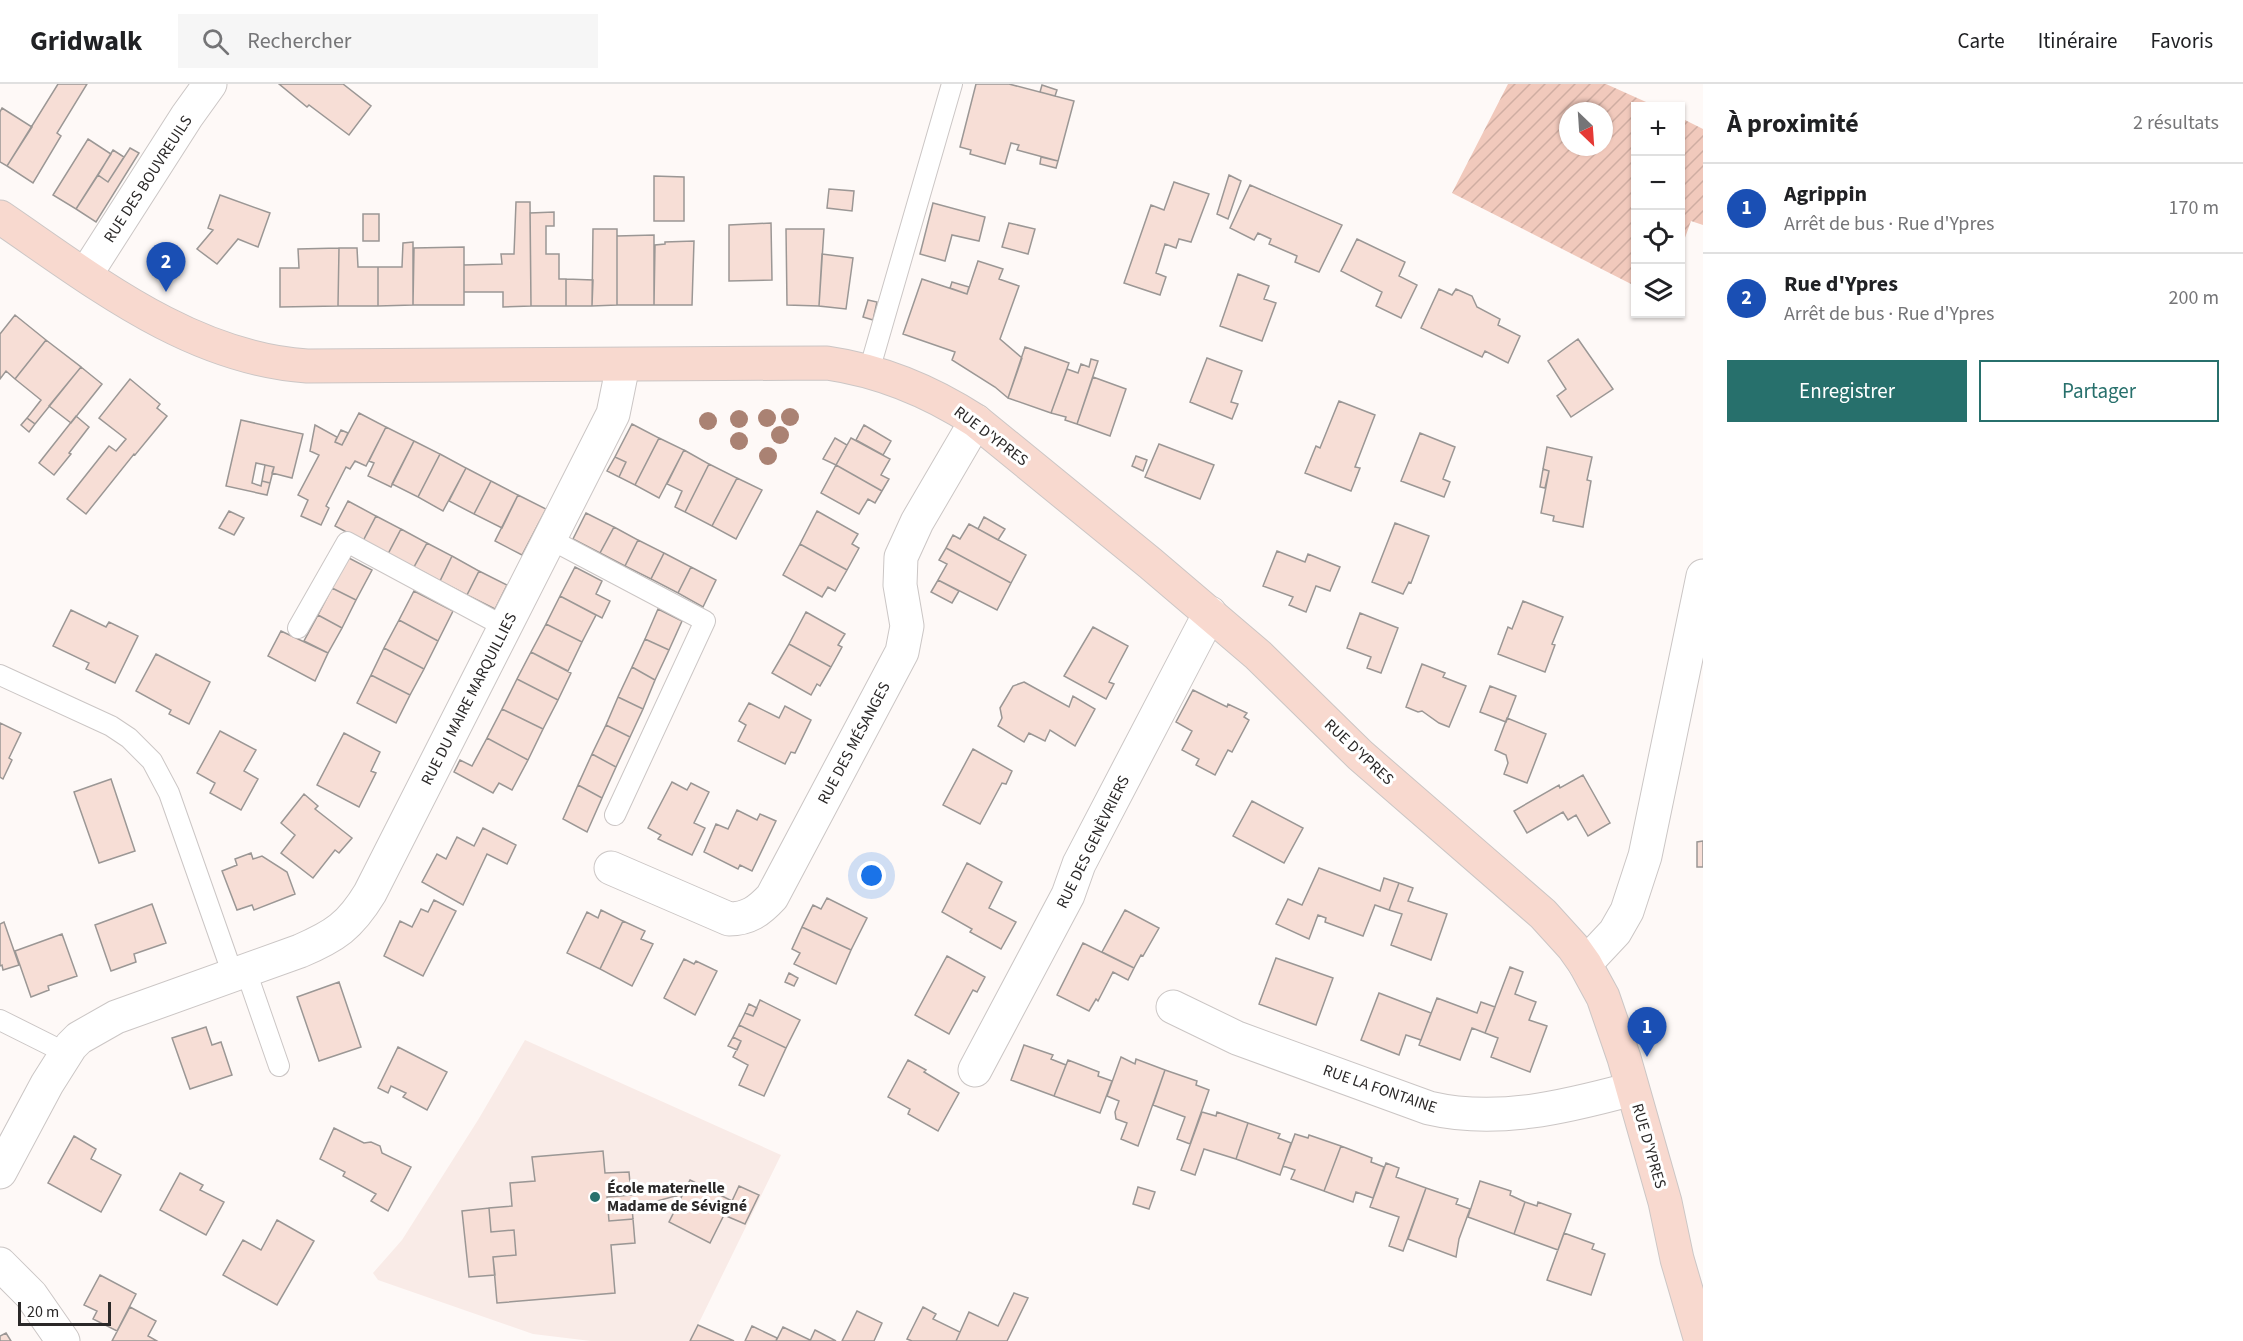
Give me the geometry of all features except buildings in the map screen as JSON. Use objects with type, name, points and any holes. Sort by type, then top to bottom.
[{"type":"main road","name":"RUE D'YPRES","points":[[0,217],[170,326],[207,344],[250,357],[287,364],[827,363],[869,371],[932,394],[976,421],[1258,655],[1390,782],[1562,933],[1585,964],[1607,1008],[1665,1202],[1677,1259],[1701,1341]]},
{"type":"main road","name":"RUE D'YPRES","points":[[1665,1202],[1683,1245],[1703,1279]]},
{"type":"street","name":"RUE DES BOUVREUILS","points":[[86,274],[210,84]]},
{"type":"street","name":"RUE DU MAIRE MARQUILLIES","points":[[0,1172],[46,1084],[66,1053],[79,1038],[116,1017],[321,942],[350,922],[370,893],[613,414],[623,364]]},
{"type":"street","name":"RUE DES MÉSANGES","points":[[611,868],[729,919],[741,919],[753,914],[772,897],[902,652],[907,626],[900,585],[901,557],[917,522],[976,421]]},
{"type":"street","points":[[1585,964],[1615,932],[1627,911],[1645,856],[1703,576]]},
{"type":"street","name":"RUE DES GENÈVRIERS","points":[[975,1070],[1068,895],[1078,864],[1209,613]]},
{"type":"street","name":"RUE LA FONTAINE","points":[[1173,1007],[1237,1038],[1429,1108],[1453,1113],[1489,1115],[1545,1110],[1632,1089]]},
{"type":"street","points":[[0,1263],[31,1295],[63,1341]]},
{"type":"lane","points":[[869,371],[952,84]]},
{"type":"lane","points":[[550,539],[705,621],[615,815]]},
{"type":"lane","points":[[298,628],[347,542],[506,627]]},
{"type":"lane","points":[[0,675],[111,726],[129,738],[153,761],[169,792],[279,1066]]},
{"type":"lane","points":[[0,1020],[66,1053]]},
{"type":"shaded area","points":[[1508,84],[1606,84],[1646,102],[1631,102],[1631,284],[1452,193]]},
{"type":"shaded area","points":[[1685,120],[1703,129],[1703,225],[1691,221],[1685,238]]},
{"type":"shaded area","name":"École maternelle Madame de Sévigné","points":[[525,1040],[781,1155],[690,1341],[591,1341],[533,1334],[378,1280],[373,1273],[402,1240],[478,1120]]},
{"type":"place","name":"Rue d'Ypres","points":[[166,292]]},
{"type":"place","name":"Agrippin","points":[[1647,1057]]},
{"type":"place","name":"École maternelle Madame de Sévigné","points":[[595,1197]]}]
